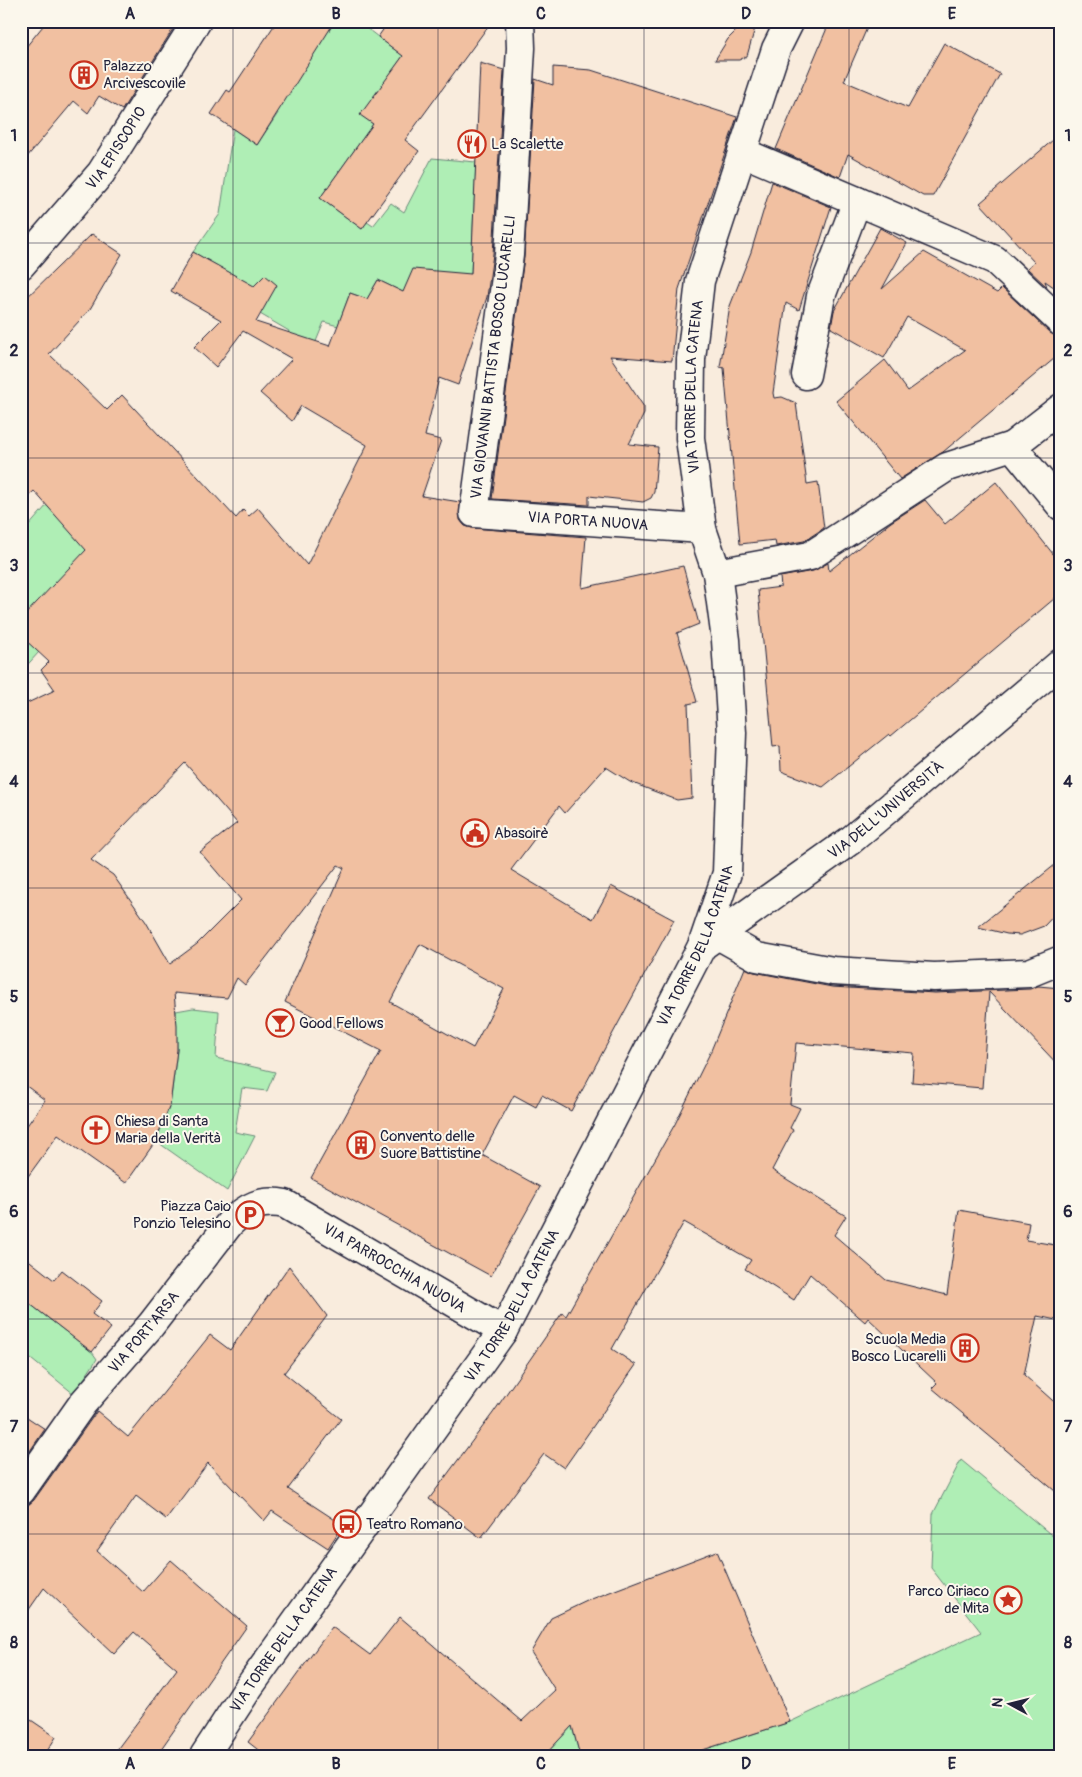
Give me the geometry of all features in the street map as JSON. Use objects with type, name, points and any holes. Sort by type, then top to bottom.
[{"type":"street","name":"VIA EPISCOPIO","points":[[21,265],[101,173],[197,21]]},
{"type":"street","name":"VIA GIOVANNI BATTISTA BOSCO LUCARELLI","points":[[474,513],[509,255],[521,48],[520,21]]},
{"type":"street","name":"VIA TORRE DELLA CATENA","points":[[204,1756],[249,1687],[503,1331],[710,941],[727,873],[732,733],[726,640],[717,573],[702,529],[690,438],[691,359],[700,281],[776,49],[790,21]]},
{"type":"street","points":[[742,152],[995,260],[1061,322]]},
{"type":"street","points":[[806,375],[821,296],[857,201]]},
{"type":"street","points":[[717,573],[810,556],[947,467],[1012,446],[1061,408]]},
{"type":"street","points":[[1012,446],[1061,506]]},
{"type":"street","name":"VIA PORTA NUOVA","points":[[474,513],[702,529]]},
{"type":"street","name":"VIA DELL'UNIVERSITÀ","points":[[710,941],[851,840],[1061,663]]},
{"type":"street","points":[[710,941],[758,957],[833,971],[934,977],[1030,973],[1061,960]]},
{"type":"street","name":"VIA PORT'ARSA","points":[[21,1491],[83,1403],[151,1325],[230,1223],[258,1203],[271,1201],[284,1204]]},
{"type":"street","name":"VIA PARROCCHIA NUOVA","points":[[284,1204],[503,1331]]},
{"type":"green space","points":[[307,21],[357,21],[403,56],[361,115],[373,124],[320,198],[362,229],[367,222],[373,226],[391,203],[404,212],[432,158],[476,162],[471,274],[403,292],[378,280],[367,299],[350,293],[338,326],[324,322],[306,366],[278,351],[289,331],[260,314],[270,296],[193,252],[220,214],[233,129],[257,145],[278,113],[256,97]]},
{"type":"green space","points":[[47,505],[112,573],[21,619],[21,535]]},
{"type":"green space","points":[[21,636],[39,652],[21,672]]},
{"type":"green space","points":[[193,1008],[219,1011],[216,1058],[275,1072],[267,1091],[242,1088],[235,1132],[255,1136],[227,1191],[156,1141],[170,1105],[177,1050],[176,1011]]},
{"type":"green space","points":[[21,1297],[92,1352],[97,1359],[74,1394],[21,1351]]},
{"type":"green space","name":"Parco Ciriaco de Mita","points":[[961,1460],[1061,1543],[1061,1756],[684,1756],[790,1722],[981,1632],[931,1568],[933,1514]]},
{"type":"green space","points":[[572,1726],[580,1756],[544,1756]]},
{"type":"building","name":"Palazzo Arcivescovile","points":[[47,21],[178,21],[122,110],[99,96],[88,113],[74,101],[21,164],[21,53]]},
{"type":"building","points":[[277,21],[335,21],[257,145],[211,114],[227,90],[230,92]]},
{"type":"building","points":[[389,21],[492,21],[405,140],[419,151],[362,229],[320,198],[373,124],[360,115],[403,56],[378,37]]},
{"type":"building","points":[[746,21],[757,21],[747,56],[739,60],[715,60],[728,39]]},
{"type":"building","points":[[830,21],[870,21],[844,81],[908,108],[944,43],[1000,74],[933,196],[923,196],[848,154],[840,177],[776,149]]},
{"type":"building","points":[[480,63],[504,70],[493,254],[487,297],[458,385],[439,378],[425,436],[441,440],[422,496],[460,502],[460,520],[465,526],[472,528],[586,537],[582,588],[683,566],[699,624],[677,633],[697,702],[688,704],[692,798],[677,800],[630,782],[606,767],[565,813],[559,806],[511,870],[593,919],[611,886],[674,920],[571,1111],[542,1095],[536,1107],[514,1095],[482,1155],[540,1187],[491,1276],[311,1178],[381,1051],[285,1002],[344,868],[338,865],[245,985],[237,978],[227,998],[174,993],[177,1050],[170,1105],[155,1142],[126,1183],[58,1135],[21,1186],[21,1134],[45,1100],[21,1082],[21,706],[55,690],[41,670],[49,662],[21,636],[21,619],[86,550],[34,491],[21,503],[21,303],[92,234],[122,254],[90,309],[49,354],[107,410],[122,395],[236,518],[243,510],[249,516],[258,508],[307,565],[367,445],[301,406],[292,421],[260,393],[292,359],[243,331],[216,367],[194,347],[221,320],[171,291],[193,252],[254,286],[265,275],[277,285],[256,322],[330,346],[350,293],[367,299],[378,280],[403,292],[413,269],[471,274]],"holes":[[[185,763],[237,823],[200,852],[241,900],[197,944],[170,964],[146,922],[113,875],[91,860]],[[420,944],[504,989],[473,1048],[390,1002]]]},
{"type":"building","points":[[553,67],[591,70],[737,117],[679,289],[672,361],[610,356],[644,407],[644,414],[629,444],[658,447],[654,492],[651,498],[643,502],[589,496],[589,505],[492,499],[524,257],[535,79],[553,85]]},
{"type":"building","points":[[1061,133],[1061,292],[1045,281],[1047,287],[1027,268],[1034,262],[980,203]]},
{"type":"building","points":[[772,182],[831,207],[799,310],[786,303],[773,393],[774,398],[782,397],[796,403],[807,484],[818,482],[824,528],[804,541],[776,546],[775,540],[740,544],[724,368],[720,367],[730,306],[751,252]]},
{"type":"building","points":[[880,228],[907,243],[882,289],[924,252],[997,293],[1002,288],[1050,333],[1058,337],[1061,350],[1061,353],[943,452],[900,479],[836,401],[885,360],[908,391],[965,350],[907,317],[884,358],[831,328],[834,311]]},
{"type":"building","points":[[996,482],[1061,564],[1061,593],[891,736],[889,734],[823,787],[781,771],[780,746],[773,747],[758,590],[781,587],[780,577],[813,571],[828,563],[829,571],[891,522],[925,500],[945,524]]},
{"type":"building","points":[[1061,860],[1061,908],[1044,926],[1020,935],[978,927]]},
{"type":"building","points":[[745,968],[754,972],[832,987],[935,993],[1030,989],[1038,986],[1061,988],[1061,1068],[989,992],[982,1088],[912,1082],[914,1053],[796,1043],[790,1104],[800,1108],[790,1128],[793,1130],[772,1170],[846,1216],[834,1235],[886,1280],[947,1295],[959,1210],[1029,1223],[1026,1240],[1061,1246],[1061,1321],[1037,1316],[1024,1375],[1061,1408],[1061,1496],[932,1388],[937,1383],[868,1318],[865,1322],[810,1274],[794,1300],[745,1269],[751,1260],[684,1222],[612,1349],[636,1365],[564,1468],[544,1454],[481,1538],[429,1499],[493,1413],[562,1313],[566,1316],[675,1124],[710,1053]]},
{"type":"building","points":[[21,1254],[54,1280],[62,1270],[102,1301],[92,1314],[111,1328],[92,1352],[21,1297]]},
{"type":"building","points":[[289,1266],[327,1316],[284,1373],[341,1419],[288,1489],[343,1525],[328,1548],[272,1511],[264,1521],[208,1463],[166,1519],[136,1496],[97,1551],[143,1592],[171,1560],[247,1626],[156,1756],[112,1756],[177,1669],[134,1632],[114,1654],[44,1588],[21,1621],[21,1506],[28,1505],[34,1500],[97,1411],[128,1437],[210,1335],[230,1350]]},
{"type":"building","points":[[21,1413],[45,1429],[21,1464]]},
{"type":"building","points":[[717,1551],[790,1722],[684,1756],[580,1756],[572,1726],[544,1756],[266,1756],[248,1742],[332,1627],[370,1655],[400,1617],[522,1721],[555,1690],[531,1652],[551,1618],[589,1600]]},
{"type":"building","points":[[31,1720],[56,1737],[44,1756],[21,1756],[21,1734]]},
{"type":"place","name":"Palazzo Arcivescovile","points":[[84,75]]},
{"type":"place","name":"La Scalette","points":[[472,144]]},
{"type":"place","name":"Abasoirè","points":[[475,833]]},
{"type":"place","name":"Good Fellows","points":[[280,1023]]},
{"type":"place","name":"Chiesa di Santa Maria della Verità","points":[[96,1130]]},
{"type":"place","name":"Convento delle Suore Battistine","points":[[361,1145]]},
{"type":"place","name":"Piazza Caio Ponzio Telesino","points":[[250,1215]]},
{"type":"place","name":"Scuola Media Bosco Lucarelli","points":[[965,1348]]},
{"type":"place","name":"Teatro Romano","points":[[347,1524]]},
{"type":"place","name":"Parco Ciriaco de Mita","points":[[1008,1600]]}]
